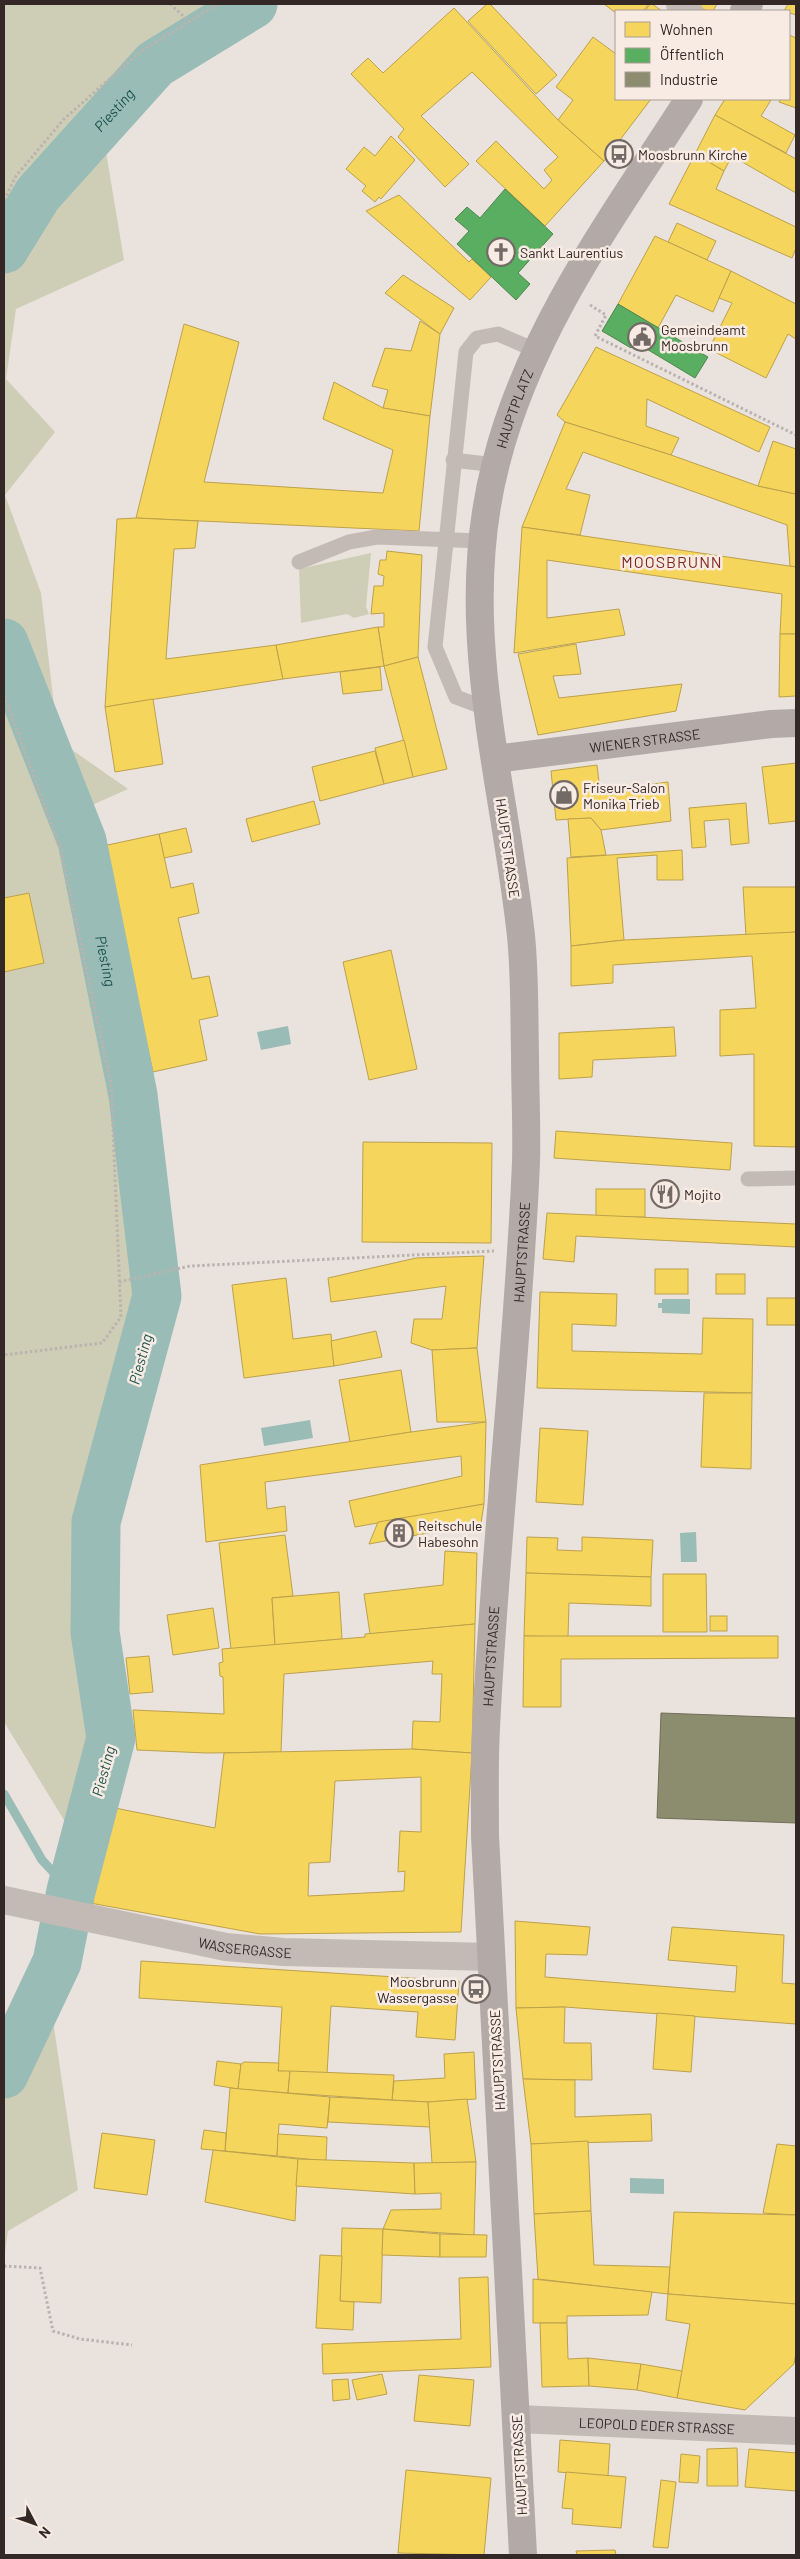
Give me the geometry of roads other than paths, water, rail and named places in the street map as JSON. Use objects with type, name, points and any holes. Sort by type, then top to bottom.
[{"type":"main road","name":"HAUPTPLATZ","points":[[495,759],[485,708],[479,605],[482,541],[495,464],[515,401],[535,350],[566,291],[688,100]]},
{"type":"main road","name":"WIENER STRASSE","points":[[495,759],[771,724],[796,723]]},
{"type":"main road","name":"HAUPTSTRASSE","points":[[495,759],[521,939],[526,1158],[486,1730],[485,1836],[523,2555]]},
{"type":"street","name":"WASSERGASSE","points":[[4,1900],[226,1947],[284,1952],[491,1957]]},
{"type":"street","name":"LEOPOLD EDER STRASSE","points":[[517,2419],[796,2431]]},
{"type":"lane","points":[[485,708],[456,697],[435,647],[453,460],[466,352],[477,338],[498,334],[535,350]]},
{"type":"lane","points":[[453,460],[495,464]]},
{"type":"lane","points":[[299,562],[349,542],[377,537],[445,538],[482,541]]},
{"type":"lane","points":[[748,1179],[796,1178]]},
{"type":"water","points":[[288,1026],[291,1044],[261,1050],[257,1032]]},
{"type":"water","points":[[662,1299],[690,1299],[690,1314],[662,1313],[662,1308],[658,1308],[658,1303],[662,1303]]},
{"type":"water","points":[[310,1420],[313,1438],[264,1446],[261,1428]]},
{"type":"water","points":[[696,1532],[697,1562],[681,1562],[680,1533]]},
{"type":"water","points":[[630,2178],[664,2179],[664,2194],[630,2193]]},
{"type":"waterway","name":"Piesting","points":[[4,249],[38,194],[155,64],[253,4]]},
{"type":"waterway","name":"Piesting","points":[[4,643],[82,841],[133,1095],[157,1296],[96,1522],[95,1632],[111,1738],[71,1891],[57,1962],[4,2074]]},
{"type":"waterway","points":[[4,1794],[42,1860],[71,1891]]},
{"type":"place","name":"Moosbrunn Kirche","points":[[619,154]]},
{"type":"place","name":"Sankt Laurentius","points":[[501,252]]},
{"type":"place","name":"Gemeindeamt Moosbrunn","points":[[642,337]]},
{"type":"place","name":"Friseur-Salon Monika Trieb","points":[[564,795]]},
{"type":"place","name":"Mojito","points":[[665,1194]]},
{"type":"place","name":"Reitschule Habesohn","points":[[399,1533]]},
{"type":"place","name":"Moosbrunn Wassergasse","points":[[476,1989]]},
{"type":"district","name":"MOOSBRUNN","points":[[672,561]]}]
